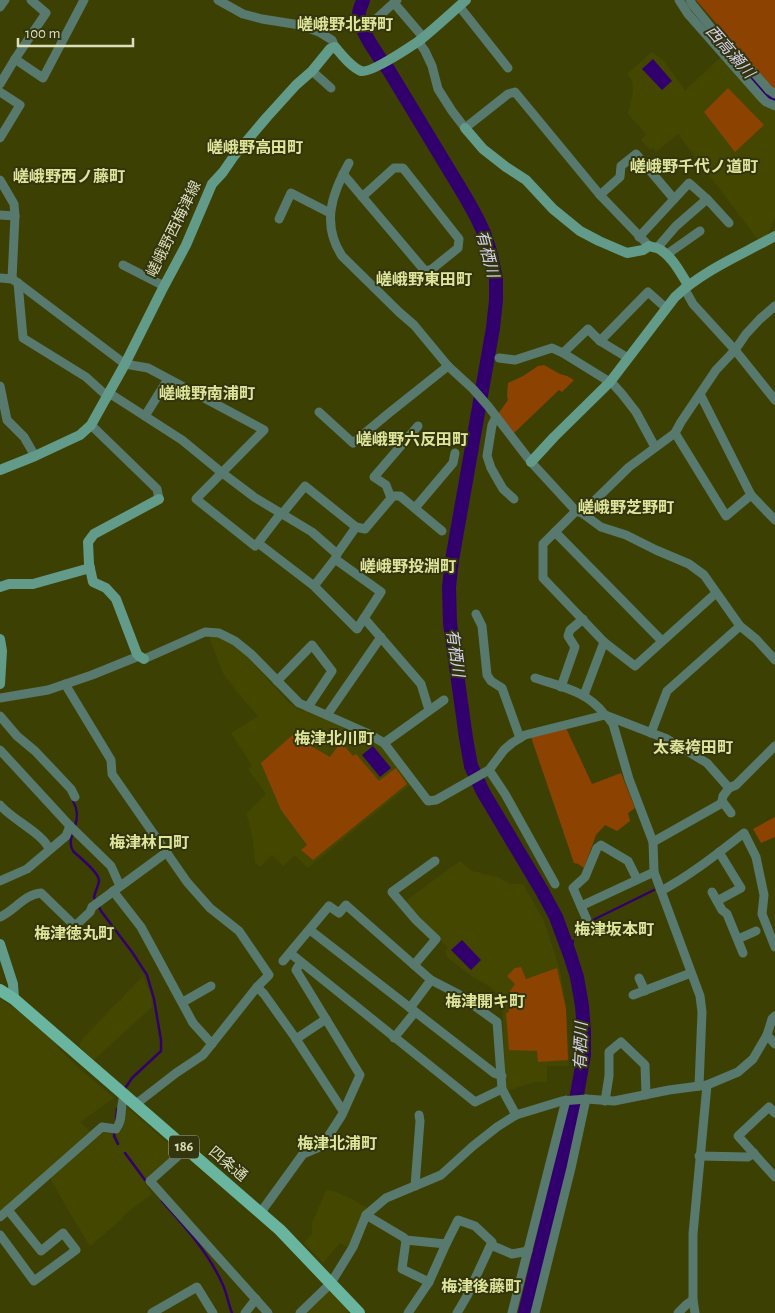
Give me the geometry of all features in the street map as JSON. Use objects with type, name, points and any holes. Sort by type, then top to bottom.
[{"type":"main road","name":"四条通","points":[[0,990],[14,999],[261,1212],[359,1313]]},
{"type":"street","points":[[0,7],[5,0]]},
{"type":"street","points":[[0,84],[14,59],[46,13],[30,0]]},
{"type":"street","points":[[14,59],[43,78],[84,0]]},
{"type":"street","points":[[218,0],[243,14],[300,25],[319,32],[332,40],[335,47],[362,71],[368,71],[393,58],[420,39],[463,3],[508,68]]},
{"type":"street","points":[[680,0],[688,14],[761,97],[775,106]]},
{"type":"street","points":[[690,0],[714,31],[718,33],[769,90],[775,94]]},
{"type":"street","points":[[375,20],[395,2],[420,39],[432,66],[438,89],[464,128],[484,149],[526,180],[553,209],[580,231],[627,253],[643,250],[653,247],[707,199]]},
{"type":"street","points":[[711,41],[718,33]]},
{"type":"street","name":"嵯峨野西梅津線","points":[[0,470],[80,435],[92,425],[186,245],[212,184],[267,117],[312,71],[330,49],[335,47]]},
{"type":"street","points":[[312,71],[332,88]]},
{"type":"street","points":[[0,92],[20,105],[0,138]]},
{"type":"street","points":[[464,128],[508,94],[515,92],[600,195],[639,237],[666,255],[676,266],[693,304],[735,350],[775,400]]},
{"type":"street","points":[[600,195],[620,177],[621,166],[636,154],[674,199]]},
{"type":"street","points":[[349,162],[334,194],[330,213],[337,249],[342,256],[398,312],[414,325],[448,366],[473,388],[531,462],[579,512],[601,527],[689,564],[704,575],[740,626],[756,639],[775,660]]},
{"type":"street","points":[[343,174],[425,270],[432,270],[458,248],[459,239],[403,168],[394,168],[362,196]]},
{"type":"street","points":[[0,180],[14,204],[15,281],[23,338],[86,378],[108,395],[182,440],[254,497],[312,532],[336,557],[381,592],[358,629],[314,586],[258,543]]},
{"type":"street","points":[[639,237],[689,184],[707,199],[729,223]]},
{"type":"street","points":[[278,219],[291,193],[330,213]]},
{"type":"street","points":[[0,215],[15,216]]},
{"type":"street","points":[[666,255],[700,231]]},
{"type":"street","points":[[531,462],[610,382],[675,297],[703,275],[775,236]]},
{"type":"street","points":[[123,265],[164,286]]},
{"type":"street","points":[[0,278],[15,281],[125,364],[148,368],[264,430],[196,499],[255,546],[305,486],[356,527],[365,529],[393,496],[400,496],[442,531]]},
{"type":"street","points":[[600,340],[648,292],[666,308]]},
{"type":"street","points":[[716,593],[635,666],[604,642],[543,578],[543,544],[554,532],[623,472],[675,433],[716,370],[735,350],[746,334],[775,306]]},
{"type":"street","points":[[563,354],[588,329],[600,340],[628,358]]},
{"type":"street","points":[[499,358],[515,360],[552,348],[563,354],[610,382],[622,394],[636,412],[654,447]]},
{"type":"street","points":[[319,412],[354,443],[448,366]]},
{"type":"street","points":[[145,416],[168,379]]},
{"type":"street","points":[[0,386],[7,420],[24,437],[35,456]]},
{"type":"street","points":[[700,394],[752,495],[775,520]]},
{"type":"street","points":[[496,417],[492,425],[487,456],[497,479],[514,499]]},
{"type":"street","points":[[92,425],[157,489],[159,499],[94,534],[88,542],[93,582],[106,588],[116,599],[141,658]]},
{"type":"street","points":[[391,498],[386,485],[374,477],[418,426]]},
{"type":"street","points":[[675,433],[726,516],[752,495]]},
{"type":"street","points":[[414,508],[453,463],[455,453]]},
{"type":"street","points":[[314,586],[356,527]]},
{"type":"street","points":[[554,532],[662,641]]},
{"type":"street","points":[[0,587],[9,584],[33,584],[90,568]]},
{"type":"street","points":[[476,614],[482,626],[487,675],[491,681],[502,688],[520,738]]},
{"type":"street","points":[[364,618],[421,684],[429,710]]},
{"type":"street","points":[[561,686],[575,647],[568,636],[570,630],[582,619]]},
{"type":"street","points":[[651,733],[667,691],[740,626]]},
{"type":"street","points":[[0,698],[48,690],[141,658],[205,632],[219,633],[240,645],[299,703],[367,733],[384,743],[428,801],[436,800],[486,771],[504,750],[525,735],[606,715],[667,739],[707,763],[729,788]]},
{"type":"street","points":[[327,715],[381,637]]},
{"type":"street","points":[[0,639],[2,651],[0,684]]},
{"type":"street","points":[[584,695],[604,642]]},
{"type":"street","points":[[277,681],[312,645],[332,671],[308,707]]},
{"type":"street","points":[[535,678],[584,695],[598,706],[613,724],[627,772],[653,842],[654,872],[700,996],[703,1085],[693,1234],[693,1300],[695,1313]]},
{"type":"street","points":[[65,684],[112,760],[112,774],[187,882],[210,908],[239,931],[269,975],[203,1055],[136,1104]]},
{"type":"street","points":[[384,743],[444,700]]},
{"type":"street","points":[[0,716],[16,736],[35,751],[71,789],[75,797]]},
{"type":"street","points":[[653,842],[722,803],[729,788],[736,785],[775,746]]},
{"type":"street","points":[[0,750],[70,826],[111,866],[117,889],[193,1022],[212,1044]]},
{"type":"street","points":[[486,771],[505,794],[555,884]]},
{"type":"street","points":[[722,803],[731,813]]},
{"type":"street","points":[[0,805],[26,828],[32,830],[48,845],[49,849]]},
{"type":"street","points":[[0,881],[27,869],[66,836],[70,826]]},
{"type":"street","points":[[661,891],[680,881],[744,833],[756,857],[764,895],[762,914],[775,947]]},
{"type":"street","points":[[587,920],[572,888],[585,876],[597,848],[601,845],[628,861],[637,879]]},
{"type":"street","points":[[0,917],[10,913],[34,893],[41,893],[74,926],[90,912],[92,907],[166,852]]},
{"type":"street","points":[[717,901],[741,888],[719,852]]},
{"type":"street","points":[[414,964],[436,939],[416,920],[392,892],[435,861]]},
{"type":"street","points":[[581,906],[654,872]]},
{"type":"street","points":[[712,892],[722,910],[727,914],[743,953]]},
{"type":"street","points":[[283,961],[329,906],[339,913],[346,905],[431,980],[458,994],[497,1022],[502,1089],[516,1116]]},
{"type":"street","points":[[310,930],[494,1073],[502,1076]]},
{"type":"street","points":[[738,939],[756,931]]},
{"type":"street","points":[[0,944],[13,984],[14,999]]},
{"type":"street","points":[[290,953],[475,1102],[502,1089]]},
{"type":"street","points":[[261,1212],[303,1154],[322,1146],[344,1111],[360,1074],[296,970],[301,962]]},
{"type":"street","points":[[632,995],[691,973]]},
{"type":"street","points":[[639,978],[645,991]]},
{"type":"street","points":[[394,1038],[431,980]]},
{"type":"street","points":[[183,1002],[211,986]]},
{"type":"street","points":[[257,988],[264,994],[296,1039],[344,1111]]},
{"type":"street","points":[[300,1313],[331,1283],[353,1247],[366,1215],[386,1198],[441,1176],[488,1133],[516,1116],[567,1100],[614,1101],[703,1085],[738,1072],[753,1059],[767,1035],[772,1019],[775,1016]]},
{"type":"street","points":[[296,1039],[326,1019]]},
{"type":"street","points":[[767,1035],[775,1044]]},
{"type":"street","points":[[605,1100],[609,1076],[609,1052],[621,1042],[645,1065],[646,1095]]},
{"type":"street","points":[[0,1217],[102,1127],[116,1129],[120,1125],[122,1100],[125,1094]]},
{"type":"street","points":[[535,1313],[557,1234],[584,1099]]},
{"type":"street","points":[[512,1313],[567,1100]]},
{"type":"street","points":[[775,1114],[769,1107],[738,1136],[775,1177]]},
{"type":"street","points":[[415,1186],[419,1116]]},
{"type":"street","points":[[186,1149],[150,1181],[268,1313]]},
{"type":"street","points":[[699,1156],[748,1157],[754,1154]]},
{"type":"street","points":[[0,1236],[34,1281],[76,1250],[63,1232],[41,1251],[8,1210]]},
{"type":"street","points":[[366,1215],[403,1236],[406,1240],[446,1244]]},
{"type":"street","points":[[408,1313],[429,1282],[458,1220],[475,1226],[492,1242],[491,1244],[512,1254],[528,1252]]},
{"type":"street","points":[[406,1240],[402,1269],[429,1282]]},
{"type":"street","points":[[457,1313],[491,1244]]},
{"type":"street","points":[[152,1313],[169,1309],[197,1286],[213,1313]]},
{"type":"street","points":[[245,1313],[256,1299]]},
{"type":"street","points":[[678,1313],[693,1300]]},
{"type":"shaded area","points":[[696,0],[775,0],[775,90],[772,88]]},
{"type":"shaded area","points":[[652,52],[663,60],[685,90],[721,57],[775,109],[775,217],[768,235],[759,241],[678,134],[656,152],[653,148],[650,150],[641,140],[646,134],[628,114],[633,91],[632,81],[627,74]]},
{"type":"shaded area","points":[[653,59],[672,81],[662,90],[642,69]]},
{"type":"shaded area","points":[[728,88],[764,125],[735,152],[704,112]]},
{"type":"shaded area","points":[[544,365],[574,380],[562,392],[559,390],[513,434],[498,414],[508,400],[508,383],[538,366]]},
{"type":"shaded area","points":[[219,636],[241,650],[289,703],[300,710],[312,713],[373,739],[382,747],[411,784],[308,868],[295,855],[283,866],[272,855],[260,867],[255,863],[252,835],[246,814],[266,794],[248,769],[252,766],[231,733],[258,716],[223,673],[209,638]]},
{"type":"shaded area","points":[[566,728],[592,784],[621,773],[635,808],[628,813],[630,821],[617,831],[605,825],[596,835],[584,868],[574,863],[531,737]]},
{"type":"shaded area","points":[[297,731],[301,734],[299,739],[330,757],[341,742],[353,756],[356,754],[379,781],[396,768],[407,784],[313,860],[301,850],[307,845],[281,810],[261,763]]},
{"type":"shaded area","points":[[373,746],[391,768],[380,777],[362,755]]},
{"type":"shaded area","points":[[775,817],[775,837],[761,843],[753,829]]},
{"type":"shaded area","points":[[460,861],[472,871],[498,877],[510,884],[523,884],[544,921],[560,970],[566,1008],[569,1066],[547,1066],[547,1082],[534,1082],[506,1090],[502,1001],[500,996],[489,986],[449,959],[445,952],[448,948],[404,902]]},
{"type":"shaded area","points":[[462,940],[481,960],[471,970],[451,950]]},
{"type":"shaded area","points":[[521,967],[526,979],[557,968],[566,1008],[568,1060],[538,1062],[537,1051],[509,1050],[506,1013],[509,1012],[508,994],[515,984],[507,976],[515,968]]},
{"type":"shaded area","points":[[143,976],[151,995],[152,1007],[94,1060],[79,1046],[83,1038]]},
{"type":"shaded area","points":[[0,999],[18,1011],[58,1045],[57,1047],[80,1069],[114,1098],[80,1122],[91,1133],[0,1212]]},
{"type":"shaded area","points":[[127,1107],[175,1150],[175,1153],[144,1182],[152,1194],[123,1216],[122,1219],[90,1246],[50,1178],[104,1131],[113,1135],[117,1145],[120,1143],[116,1133],[123,1129],[124,1109]]},
{"type":"shaded area","points":[[326,1190],[334,1191],[367,1208],[359,1221],[353,1242],[349,1248],[340,1243],[323,1263],[304,1243],[312,1234],[312,1223]]},
{"type":"shaded area","points":[[328,1288],[349,1311],[347,1313],[304,1313]]},
{"type":"waterway","name":"有栖川","points":[[363,0],[359,13],[362,28],[477,218],[490,251],[496,278],[493,328],[452,560],[449,587],[450,623],[471,766],[483,792],[556,917],[577,977],[584,1030],[584,1055],[575,1106],[525,1313]]},
{"type":"waterway","name":"西高瀬川","points":[[703,22],[769,98],[775,102]]},
{"type":"waterway","points":[[73,801],[77,814],[75,826]]},
{"type":"waterway","points":[[73,831],[71,839],[73,851],[93,870],[99,881],[94,897],[101,911],[147,975],[154,999],[161,1051],[132,1078],[124,1090]]},
{"type":"waterway","points":[[575,936],[593,920],[654,890]]},
{"type":"waterway","name":"有栖川","points":[[570,955],[573,941]]},
{"type":"waterway","points":[[116,1121],[117,1109]]},
{"type":"waterway","points":[[115,1131],[114,1136],[118,1144]]},
{"type":"waterway","points":[[125,1153],[145,1180]]},
{"type":"waterway","points":[[162,1201],[210,1261],[224,1287],[232,1313]]},
{"type":"district","name":"嵯峨野北野町","points":[[345,25]]},
{"type":"district","name":"嵯峨野高田町","points":[[255,148]]},
{"type":"district","name":"嵯峨野千代ノ道町","points":[[694,167]]},
{"type":"district","name":"嵯峨野西ノ藤町","points":[[69,177]]},
{"type":"district","name":"嵯峨野東田町","points":[[424,280]]},
{"type":"district","name":"嵯峨野南浦町","points":[[207,394]]},
{"type":"district","name":"嵯峨野六反田町","points":[[412,440]]},
{"type":"district","name":"嵯峨野芝野町","points":[[626,508]]},
{"type":"district","name":"嵯峨野投淵町","points":[[408,567]]},
{"type":"district","name":"梅津北川町","points":[[334,739]]},
{"type":"district","name":"太秦袴田町","points":[[693,748]]},
{"type":"district","name":"梅津林口町","points":[[149,843]]},
{"type":"district","name":"梅津坂本町","points":[[614,930]]},
{"type":"district","name":"梅津徳丸町","points":[[74,934]]},
{"type":"district","name":"梅津開キ町","points":[[485,1002]]},
{"type":"district","name":"梅津北浦町","points":[[337,1144]]},
{"type":"district","name":"梅津後藤町","points":[[481,1287]]}]
